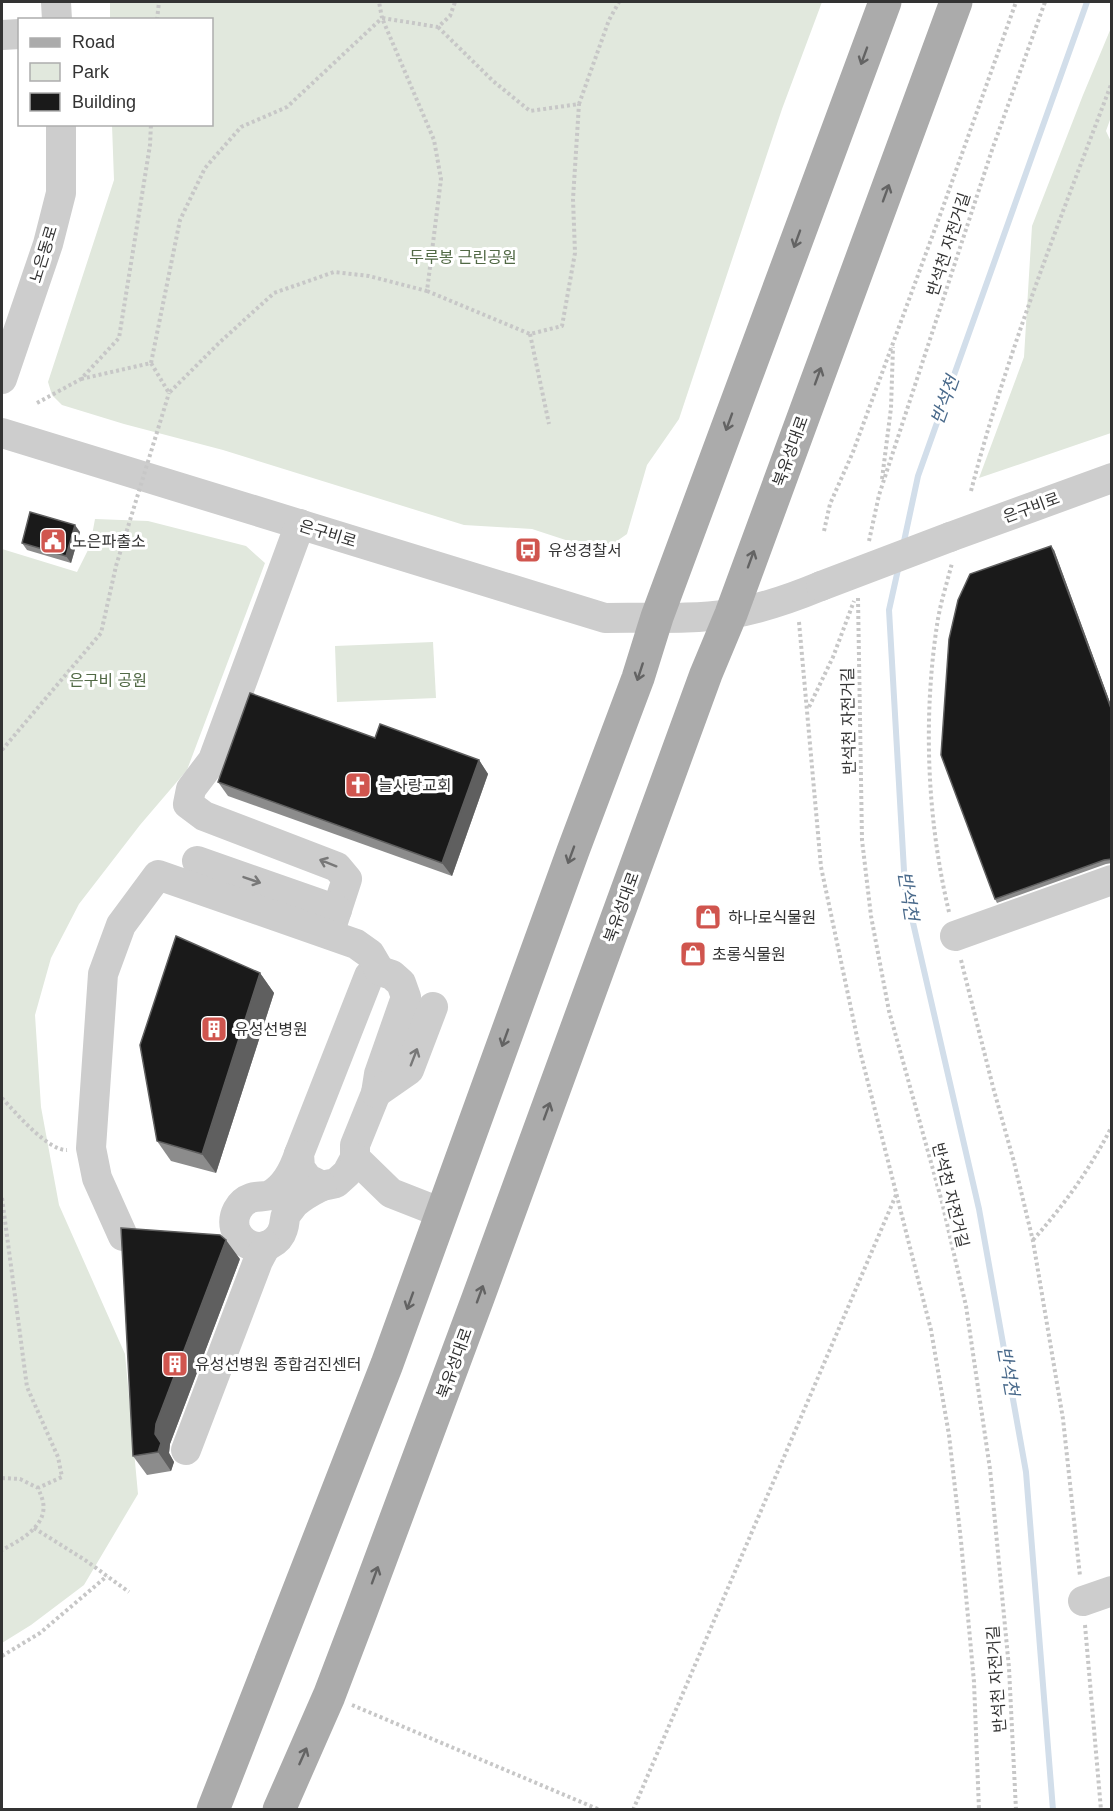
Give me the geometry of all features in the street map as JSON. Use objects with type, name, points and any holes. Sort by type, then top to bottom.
[{"type":"main road","points":[[213,1809],[387,1364],[638,678],[657,616],[885,2]]},
{"type":"main road","name":"북유성대로","points":[[279,1809],[329,1696],[956,2]]},
{"type":"street","points":[[56,2],[57,18]]},
{"type":"street","points":[[2,36],[18,34]]},
{"type":"street","name":"노은동로","points":[[2,379],[48,243],[60,193],[61,126]]},
{"type":"street","name":"은구비로","points":[[2,433],[605,618],[657,616],[699,618],[731,614],[811,590],[1112,478]]},
{"type":"street","points":[[300,525],[213,760],[191,789],[188,804],[204,816],[337,867],[347,879],[340,929]]},
{"type":"street","points":[[196,861],[340,929],[370,954],[374,974],[294,1170],[269,1195],[250,1199],[237,1210],[235,1226],[238,1234],[258,1251]]},
{"type":"street","points":[[123,1236],[97,1178],[92,1148],[103,974],[121,925],[158,874],[340,929]]},
{"type":"street","points":[[955,936],[1112,880]]},
{"type":"street","points":[[186,1450],[258,1251],[279,1237],[286,1214],[294,1204],[303,1196],[329,1185],[347,1173],[355,1158],[355,1145],[376,1093],[379,1074],[406,997],[401,983],[392,975],[374,974]]},
{"type":"street","points":[[376,1093],[409,1070],[433,1006]]},
{"type":"street","points":[[299,1154],[300,1168],[308,1179],[367,1193],[391,1193]]},
{"type":"street","points":[[355,1158],[391,1193],[442,1214]]},
{"type":"street","points":[[1083,1601],[1112,1591]]},
{"type":"path","points":[[158,18],[159,2]]},
{"type":"path","points":[[379,2],[382,18],[434,140],[441,179],[427,291]]},
{"type":"path","points":[[438,27],[450,16],[455,2]]},
{"type":"path","points":[[2,750],[101,633],[116,566],[169,393],[274,293],[334,272],[369,276],[427,291],[530,334],[562,326],[575,253],[573,199],[579,104],[609,20],[619,2]]},
{"type":"path","points":[[824,531],[830,504],[853,452],[988,85],[1016,2]]},
{"type":"path","name":"반석천 자전거길","points":[[893,342],[891,408],[879,495],[988,161],[1045,2]]},
{"type":"path","points":[[382,18],[438,27],[493,81],[530,111],[579,104]]},
{"type":"path","points":[[169,393],[151,363],[180,220],[205,168],[241,127],[287,107],[382,18]]},
{"type":"path","points":[[971,491],[1008,367],[1112,82]]},
{"type":"path","points":[[81,379],[119,338],[150,146],[151,126]]},
{"type":"path","points":[[530,334],[549,424]]},
{"type":"path","points":[[37,403],[81,379],[151,363]]},
{"type":"path","points":[[955,535],[938,623],[932,673],[929,732],[940,876],[1033,1241],[1063,1419],[1083,1601],[1101,1809]]},
{"type":"path","name":"반석천 자전거길","points":[[808,709],[833,657],[858,589],[862,840],[871,916],[889,1011],[942,1202],[966,1306],[991,1481],[1009,1668],[1016,1809]]},
{"type":"path","points":[[811,590],[799,624],[821,867],[860,1051],[931,1330],[949,1434],[974,1682],[979,1809]]},
{"type":"path","points":[[2,1098],[36,1133],[60,1150],[92,1148]]},
{"type":"path","points":[[1033,1241],[1061,1209],[1085,1174],[1112,1126]]},
{"type":"path","points":[[633,1809],[896,1194]]},
{"type":"path","points":[[2,1198],[27,1387],[58,1457],[62,1478],[38,1488]]},
{"type":"path","points":[[2,1478],[20,1479],[38,1488],[44,1504],[42,1517],[30,1533],[2,1550]]},
{"type":"path","points":[[34,1528],[129,1592]]},
{"type":"path","points":[[2,1656],[40,1633],[107,1576]]},
{"type":"path","points":[[329,1696],[600,1809]]},
{"type":"green space","name":"두루봉 근린공원","points":[[110,2],[822,2],[782,109],[679,419],[647,465],[627,534],[607,548],[587,547],[532,529],[464,525],[223,450],[62,405],[52,395],[48,382],[114,180],[112,126],[213,126],[213,18],[110,18]]},
{"type":"green space","points":[[1111,28],[1111,117],[1106,131],[1112,144],[1111,433],[979,478],[1024,357],[1032,226]]},
{"type":"green space","name":"은구비 공원","points":[[95,519],[148,521],[246,546],[265,563],[187,770],[140,825],[79,904],[51,958],[35,1015],[41,1107],[59,1205],[125,1354],[138,1494],[84,1585],[31,1625],[2,1643],[2,549],[77,572],[90,546]]},
{"type":"green space","points":[[433,642],[436,698],[337,702],[335,646]]},
{"type":"building","name":"노은파출소","points":[[30,512],[75,525],[66,556],[22,543]]},
{"type":"building","points":[[1051,546],[1112,711],[1112,859],[995,899],[941,755],[949,639],[958,600],[970,574]]},
{"type":"building","name":"늘사랑교회","points":[[250,693],[375,738],[380,724],[479,760],[442,863],[218,782]]},
{"type":"building","name":"유성선병원","points":[[176,936],[260,973],[202,1154],[157,1141],[140,1045]]},
{"type":"building","points":[[121,1228],[220,1235],[226,1240],[156,1424],[155,1434],[161,1443],[158,1452],[133,1456]]},
{"type":"waterway","name":"반석천","points":[[903,546],[918,476],[1087,2]]},
{"type":"waterway","name":"반석천","points":[[899,565],[889,610],[905,888],[979,1209],[1026,1472],[1053,1810]]},
{"type":"place","name":"노은파출소","points":[[53,541]]},
{"type":"place","name":"유성경찰서","points":[[528,550]]},
{"type":"place","name":"늘사랑교회","points":[[358,785]]},
{"type":"place","name":"하나로식물원","points":[[708,917]]},
{"type":"place","name":"초롱식물원","points":[[693,954]]},
{"type":"place","name":"유성선병원","points":[[214,1029]]},
{"type":"place","name":"유성선병원 종합검진센터","points":[[175,1364]]}]
